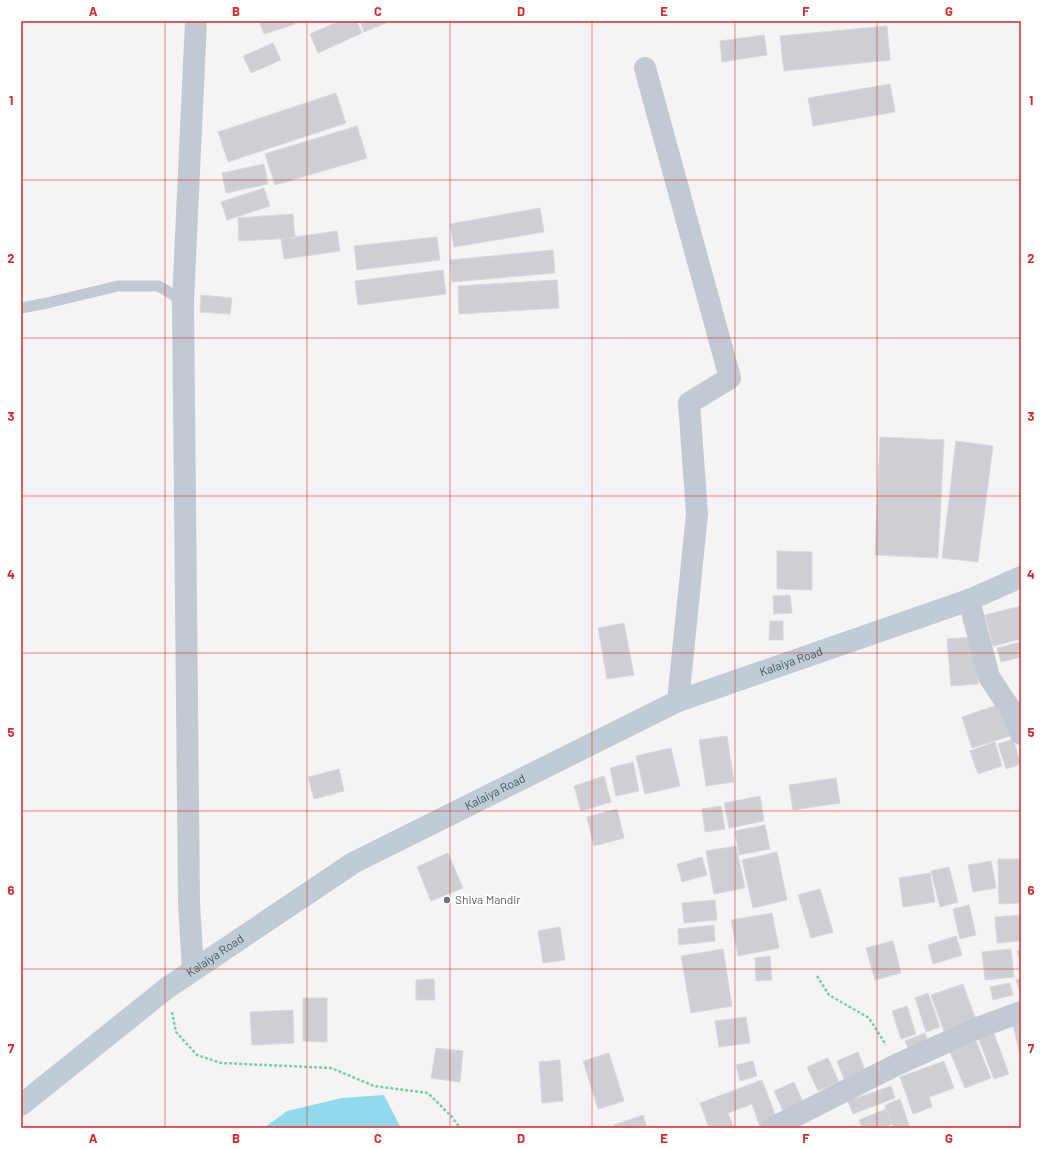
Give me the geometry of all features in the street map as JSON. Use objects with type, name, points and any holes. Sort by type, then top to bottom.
[{"type":"main road","name":"Kalaiya Road","points":[[21,1105],[167,988],[353,863],[678,701],[969,600],[1021,577]]},
{"type":"street","points":[[193,970],[189,903],[183,301],[191,99],[196,21]]},
{"type":"street","points":[[645,68],[730,378],[689,403],[697,514],[678,701]]},
{"type":"street","points":[[969,600],[989,677],[1013,713],[1021,734]]},
{"type":"street","points":[[772,1128],[896,1065],[980,1027],[1021,1012]]},
{"type":"lane","points":[[21,308],[118,286],[159,286],[183,301]]},
{"type":"path","points":[[817,976],[829,995],[869,1018],[885,1041],[896,1065]]},
{"type":"path","points":[[167,988],[176,1032],[197,1055],[221,1063],[331,1068],[374,1086],[428,1092],[452,1117],[460,1128]]},
{"type":"water","points":[[384,1095],[401,1128],[264,1128],[287,1111],[342,1098]]},
{"type":"building","points":[[259,21],[294,21],[295,24],[264,34]]},
{"type":"building","points":[[339,21],[357,21],[362,33],[318,53],[310,34]]},
{"type":"building","points":[[360,21],[391,21],[364,32]]},
{"type":"building","points":[[887,26],[890,60],[784,71],[780,36]]},
{"type":"building","points":[[764,35],[767,55],[722,62],[720,41]]},
{"type":"building","points":[[273,43],[281,60],[251,73],[243,56]]},
{"type":"building","points":[[890,84],[895,112],[813,126],[808,98]]},
{"type":"building","points":[[336,93],[346,123],[228,162],[218,132]]},
{"type":"building","points":[[357,126],[367,158],[275,185],[265,154]]},
{"type":"building","points":[[264,164],[268,184],[226,193],[222,173]]},
{"type":"building","points":[[264,188],[270,206],[227,220],[221,202]]},
{"type":"building","points":[[540,208],[544,232],[454,247],[450,224]]},
{"type":"building","points":[[293,214],[295,238],[239,241],[238,218]]},
{"type":"building","points":[[337,231],[340,251],[284,259],[281,239]]},
{"type":"building","points":[[437,237],[440,260],[357,270],[354,246]]},
{"type":"building","points":[[553,250],[555,273],[452,282],[450,260]]},
{"type":"building","points":[[443,270],[446,294],[358,305],[355,281]]},
{"type":"building","points":[[557,280],[559,308],[459,314],[458,286]]},
{"type":"building","points":[[201,295],[232,298],[230,314],[200,312]]},
{"type":"building","points":[[880,437],[944,440],[938,558],[875,555]]},
{"type":"building","points":[[956,441],[993,446],[978,562],[942,558]]},
{"type":"building","points":[[777,551],[812,552],[812,590],[777,589]]},
{"type":"building","points":[[790,595],[792,613],[774,614],[773,596]]},
{"type":"building","points":[[1021,606],[1021,639],[993,646],[985,615]]},
{"type":"building","points":[[770,621],[783,621],[783,640],[769,640]]},
{"type":"building","points":[[624,623],[634,675],[607,679],[598,628]]},
{"type":"building","points":[[975,637],[978,684],[951,686],[947,639]]},
{"type":"building","points":[[1021,642],[1021,657],[1001,662],[997,648]]},
{"type":"building","points":[[1003,703],[1013,735],[972,748],[962,717]]},
{"type":"building","points":[[727,736],[734,782],[706,786],[699,740]]},
{"type":"building","points":[[1013,739],[1021,764],[1006,769],[998,744]]},
{"type":"building","points":[[995,742],[1002,766],[978,774],[970,751]]},
{"type":"building","points":[[671,748],[680,786],[645,794],[636,756]]},
{"type":"building","points":[[633,762],[639,791],[616,796],[610,768]]},
{"type":"building","points":[[339,769],[344,791],[314,799],[308,777]]},
{"type":"building","points":[[604,776],[611,802],[581,811],[574,786]]},
{"type":"building","points":[[836,778],[840,803],[793,810],[789,785]]},
{"type":"building","points":[[760,796],[764,821],[729,828],[724,803]]},
{"type":"building","points":[[721,806],[725,829],[705,832],[702,809]]},
{"type":"building","points":[[617,809],[624,838],[594,846],[587,817]]},
{"type":"building","points":[[765,825],[770,849],[739,855],[735,831]]},
{"type":"building","points":[[736,846],[745,888],[714,894],[706,851]]},
{"type":"building","points":[[777,852],[787,900],[753,908],[742,860]]},
{"type":"building","points":[[448,853],[463,888],[431,901],[417,867]]},
{"type":"building","points":[[702,857],[707,875],[682,882],[677,864]]},
{"type":"building","points":[[998,859],[1021,859],[1021,903],[999,904]]},
{"type":"building","points":[[991,861],[996,888],[973,892],[968,865]]},
{"type":"building","points":[[949,867],[958,902],[940,907],[931,871]]},
{"type":"building","points":[[930,873],[935,902],[903,907],[899,878]]},
{"type":"building","points":[[820,889],[833,932],[811,938],[798,895]]},
{"type":"building","points":[[715,900],[717,920],[684,923],[682,903]]},
{"type":"building","points":[[969,905],[976,935],[960,939],[953,909]]},
{"type":"building","points":[[772,913],[779,948],[738,956],[731,920]]},
{"type":"building","points":[[1021,915],[1021,941],[997,943],[995,917]]},
{"type":"building","points":[[714,925],[715,941],[679,945],[678,929]]},
{"type":"building","points":[[560,927],[565,960],[543,963],[538,931]]},
{"type":"building","points":[[956,936],[962,955],[933,964],[928,945]]},
{"type":"building","points":[[893,941],[901,973],[875,980],[866,948]]},
{"type":"building","points":[[723,949],[732,1006],[691,1013],[681,956]]},
{"type":"building","points":[[1011,949],[1014,977],[985,980],[982,952]]},
{"type":"building","points":[[1021,949],[1021,967],[1017,951]]},
{"type":"building","points":[[770,956],[772,980],[756,981],[755,958]]},
{"type":"building","points":[[1021,978],[1021,994],[1016,980]]},
{"type":"building","points":[[434,979],[435,1000],[416,1000],[416,980]]},
{"type":"building","points":[[1010,983],[1013,995],[993,1000],[990,987]]},
{"type":"building","points":[[963,984],[976,1020],[944,1031],[931,995]]},
{"type":"building","points":[[928,993],[940,1027],[926,1032],[915,998]]},
{"type":"building","points":[[303,998],[327,998],[327,1042],[303,1041]]},
{"type":"building","points":[[907,1006],[916,1034],[901,1039],[892,1011]]},
{"type":"building","points":[[293,1010],[294,1043],[252,1045],[250,1012]]},
{"type":"building","points":[[746,1017],[750,1043],[719,1047],[715,1021]]},
{"type":"building","points":[[1021,1018],[1021,1059],[1012,1021]]},
{"type":"building","points":[[993,1031],[1009,1074],[994,1079],[978,1037]]},
{"type":"building","points":[[925,1033],[930,1045],[910,1052],[905,1041]]},
{"type":"building","points":[[976,1041],[991,1078],[965,1088],[950,1052]]},
{"type":"building","points":[[436,1048],[463,1051],[460,1082],[431,1078]]},
{"type":"building","points":[[858,1052],[866,1073],[845,1081],[837,1061]]},
{"type":"building","points":[[609,1053],[624,1101],[598,1109],[583,1061]]},
{"type":"building","points":[[828,1058],[839,1082],[818,1091],[807,1067]]},
{"type":"building","points":[[560,1060],[563,1101],[542,1103],[539,1062]]},
{"type":"building","points":[[753,1061],[757,1076],[740,1081],[736,1065]]},
{"type":"building","points":[[944,1061],[954,1088],[929,1097],[932,1107],[913,1114],[900,1077]]},
{"type":"building","points":[[762,1080],[777,1120],[760,1127],[752,1104],[728,1113],[734,1128],[709,1128],[700,1103]]},
{"type":"building","points":[[794,1082],[803,1102],[783,1111],[774,1091]]},
{"type":"building","points":[[891,1086],[895,1098],[853,1114],[848,1101]]},
{"type":"building","points":[[900,1099],[910,1128],[894,1128],[885,1105]]},
{"type":"building","points":[[886,1109],[892,1124],[882,1128],[862,1128],[859,1120]]},
{"type":"building","points":[[643,1115],[647,1128],[615,1128],[614,1125]]},
{"type":"place","name":"Shiva Mandir","points":[[447,900]]}]
